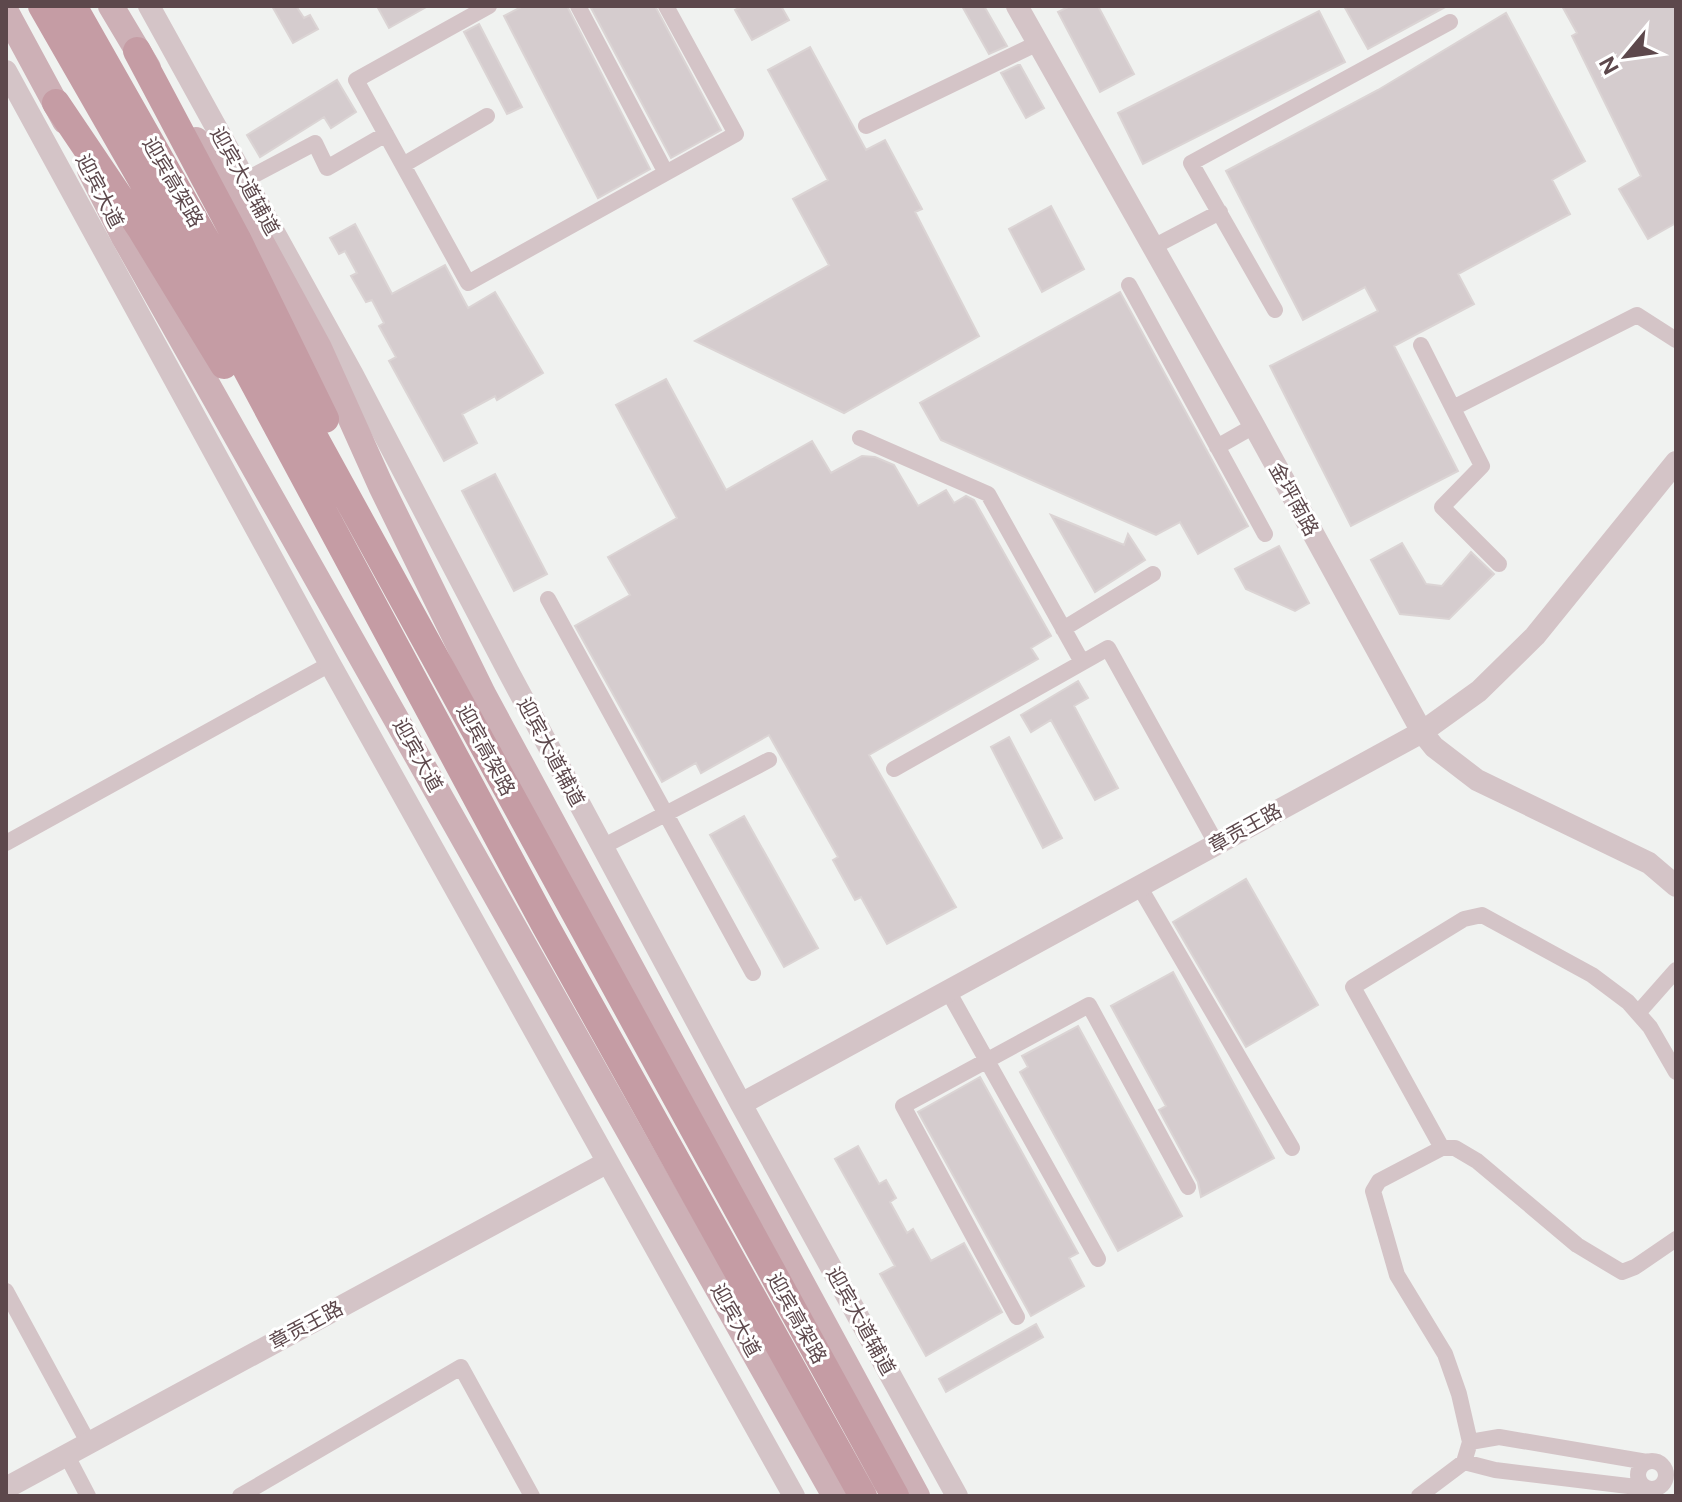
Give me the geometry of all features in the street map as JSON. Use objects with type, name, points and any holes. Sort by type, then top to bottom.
[{"type":"highway","name":"迎宾高架路","points":[[42,6],[189,262],[431,715],[863,1496]]},
{"type":"highway","name":"迎宾高架路","points":[[73,6],[212,251],[895,1496]]},
{"type":"highway","points":[[137,51],[237,239],[458,698]]},
{"type":"highway","points":[[56,103],[141,229],[431,715]]},
{"type":"main road","points":[[111,6],[137,51],[248,218],[319,348],[381,486],[483,694],[917,1496]]},
{"type":"main road","name":"迎宾大道","points":[[6,12],[124,237],[835,1496]]},
{"type":"street","name":"迎宾大道辅道","points":[[149,6],[353,375],[602,847],[957,1496]]},
{"type":"street","points":[[489,6],[356,80],[468,283],[736,134],[666,6]]},
{"type":"street","points":[[578,6],[666,173]]},
{"type":"street","name":"金坪南路","points":[[1017,6],[1422,732],[1434,747],[1477,780],[1649,863],[1676,886]]},
{"type":"street","points":[[1275,310],[1191,163],[1450,22]]},
{"type":"street","points":[[866,126],[1038,43]]},
{"type":"street","points":[[6,71],[330,664],[794,1496]]},
{"type":"street","points":[[403,165],[487,116]]},
{"type":"street","points":[[245,180],[315,143],[327,168],[386,134]]},
{"type":"street","points":[[1153,247],[1220,212]]},
{"type":"street","points":[[1129,285],[1265,534]]},
{"type":"street","points":[[1455,407],[1637,315],[1676,340]]},
{"type":"street","points":[[1421,345],[1455,407],[1482,466],[1442,507],[1499,564]]},
{"type":"street","points":[[1217,447],[1254,426]]},
{"type":"street","points":[[860,438],[988,494],[1082,662]]},
{"type":"street","name":"章贡王路","points":[[741,1104],[1422,732],[1479,691],[1535,636],[1676,462]]},
{"type":"street","points":[[1063,629],[1153,574]]},
{"type":"street","points":[[548,599],[753,973]]},
{"type":"street","points":[[894,769],[1108,648],[1216,843]]},
{"type":"street","points":[[6,843],[330,664]]},
{"type":"street","points":[[602,847],[769,760]]},
{"type":"street","points":[[1139,886],[1292,1148]]},
{"type":"street","points":[[1442,1148],[1353,987],[1464,919],[1482,915],[1592,975],[1638,1013],[1650,1027],[1676,1072]]},
{"type":"street","points":[[1638,1013],[1676,970]]},
{"type":"street","points":[[948,991],[1098,1259]]},
{"type":"street","points":[[1017,1317],[903,1106],[1089,1005],[1188,1187]]},
{"type":"street","points":[[1419,1496],[1464,1462],[1470,1442],[1459,1394],[1445,1354],[1397,1275],[1373,1191],[1379,1181],[1442,1148],[1455,1148],[1477,1161],[1577,1245],[1622,1272],[1635,1267],[1676,1239]]},
{"type":"street","name":"章贡王路","points":[[6,1488],[606,1163]]},
{"type":"street","points":[[6,1291],[88,1442]]},
{"type":"street","points":[[240,1496],[461,1367],[532,1496]]},
{"type":"street","points":[[1464,1462],[1495,1470],[1645,1488],[1657,1489],[1671,1481],[1666,1470],[1653,1461],[1499,1437],[1470,1442]]},
{"type":"street","points":[[66,1454],[88,1496]]},
{"type":"street","points":[[1645,1488],[1640,1484],[1638,1473],[1647,1462]]},
{"type":"building","points":[[272,6],[296,6],[304,18],[310,15],[318,29],[293,43]]},
{"type":"building","points":[[377,6],[428,6],[389,28]]},
{"type":"building","points":[[523,6],[567,6],[650,169],[598,198],[504,16]]},
{"type":"building","points":[[590,6],[655,6],[721,130],[671,158]]},
{"type":"building","points":[[743,6],[781,6],[789,20],[752,40],[735,10]]},
{"type":"building","points":[[962,6],[984,6],[1007,46],[989,54]]},
{"type":"building","points":[[1070,6],[1098,6],[1134,74],[1100,92],[1058,12]]},
{"type":"building","points":[[1344,6],[1447,6],[1368,49]]},
{"type":"building","points":[[1562,6],[1676,6],[1676,223],[1648,239],[1619,189],[1641,176],[1572,36],[1577,33]]},
{"type":"building","points":[[1319,11],[1345,62],[1143,164],[1118,113]]},
{"type":"building","points":[[1506,13],[1585,161],[1552,180],[1570,214],[1458,274],[1474,304],[1394,346],[1458,471],[1351,526],[1270,366],[1378,311],[1365,287],[1303,320],[1226,171],[1378,90]]},
{"type":"building","points":[[479,24],[522,107],[507,114],[464,32]]},
{"type":"building","points":[[810,47],[866,150],[885,140],[922,209],[915,212],[979,336],[844,413],[695,341],[829,265],[793,199],[828,180],[768,70]]},
{"type":"building","points":[[1018,65],[1044,108],[1026,118],[1001,73]]},
{"type":"building","points":[[337,80],[356,112],[331,128],[324,117],[260,157],[247,135]]},
{"type":"building","points":[[1051,206],[1084,269],[1042,292],[1009,229]]},
{"type":"building","points":[[355,224],[392,294],[445,265],[468,308],[495,292],[543,373],[497,400],[495,396],[462,414],[477,443],[444,461],[389,361],[396,357],[379,326],[384,323],[372,300],[366,302],[351,276],[357,273],[345,251],[339,254],[330,238]]},
{"type":"building","points":[[1120,292],[1248,526],[1198,554],[1180,522],[1156,535],[941,440],[920,403]]},
{"type":"building","points":[[666,379],[726,490],[812,441],[831,473],[862,456],[875,457],[894,465],[918,506],[946,490],[954,503],[966,496],[974,500],[1051,636],[1031,648],[1038,659],[869,755],[956,907],[887,944],[861,897],[855,900],[833,860],[838,857],[769,735],[701,773],[696,763],[662,782],[575,626],[630,595],[608,557],[677,518],[616,405]]},
{"type":"building","points":[[495,474],[547,574],[514,591],[462,491]]},
{"type":"building","points":[[1051,515],[1124,545],[1128,534],[1145,560],[1095,592]]},
{"type":"building","points":[[1402,543],[1426,584],[1442,586],[1471,552],[1494,574],[1449,619],[1400,614],[1371,560]]},
{"type":"building","points":[[1279,546],[1309,603],[1295,611],[1246,589],[1235,569]]},
{"type":"building","points":[[1078,681],[1088,698],[1074,706],[1118,788],[1095,800],[1051,720],[1031,732],[1021,715]]},
{"type":"building","points":[[1009,737],[1062,838],[1043,848],[991,747]]},
{"type":"building","points":[[744,816],[818,948],[784,967],[710,835]]},
{"type":"building","points":[[1246,879],[1318,1005],[1246,1047],[1173,922]]},
{"type":"building","points":[[1173,972],[1274,1158],[1201,1197],[1198,1182],[1159,1110],[1166,1106],[1111,1006]]},
{"type":"building","points":[[1078,1026],[1182,1216],[1118,1251],[1020,1072],[1028,1067],[1022,1056]]},
{"type":"building","points":[[980,1077],[1078,1253],[1069,1258],[1084,1286],[1031,1316],[918,1112]]},
{"type":"building","points":[[858,1146],[879,1184],[886,1180],[896,1198],[890,1202],[907,1233],[913,1229],[931,1261],[964,1243],[1002,1312],[926,1356],[880,1274],[895,1266],[835,1159]]},
{"type":"building","points":[[1036,1324],[1043,1337],[946,1392],[939,1379]]}]
